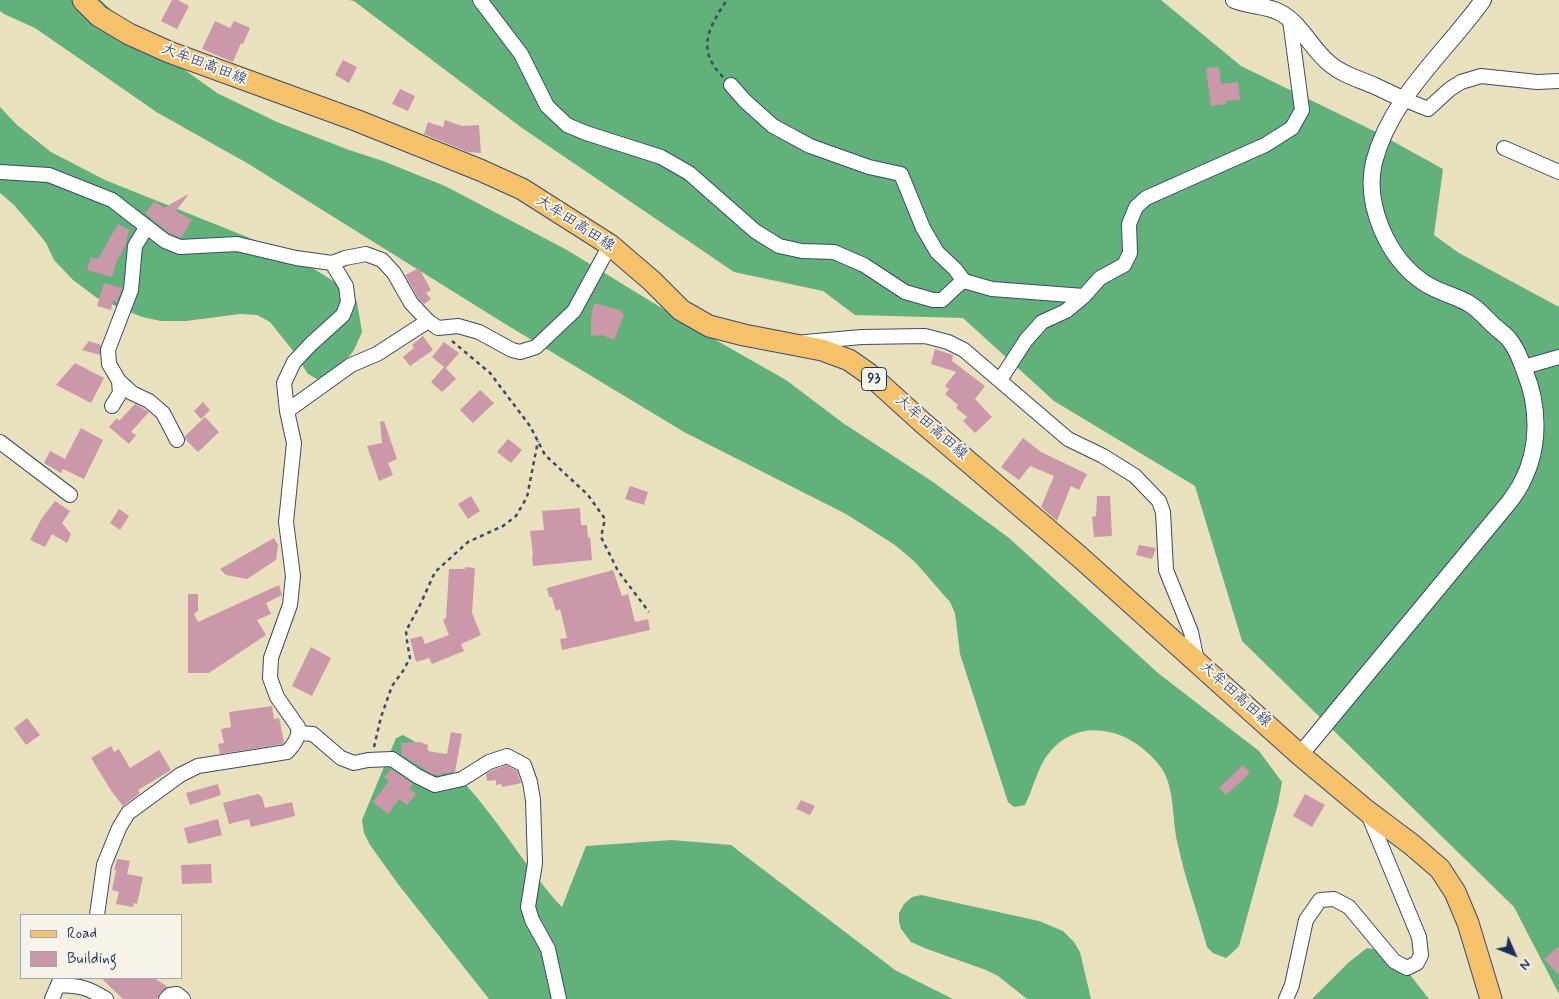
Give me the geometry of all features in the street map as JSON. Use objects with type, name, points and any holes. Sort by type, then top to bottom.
[{"type":"main road","name":"大牟田高田線","points":[[82,0],[99,16],[129,34],[169,52],[358,121],[522,189],[610,245],[652,281],[681,310],[709,326],[744,336],[822,350],[849,360],[869,374],[923,423],[1081,558],[1300,754],[1367,811],[1411,844],[1440,869],[1455,892],[1468,923],[1491,999]]},
{"type":"street","points":[[480,0],[521,54],[546,106],[566,125],[661,157],[689,173],[755,231],[779,246],[802,251],[834,252],[864,265],[906,292],[933,300],[942,300],[964,282]]},
{"type":"street","points":[[1234,0],[1279,12],[1301,30],[1318,54],[1332,66],[1346,75],[1428,109],[1450,89],[1461,82],[1480,76],[1537,82],[1559,81]]},
{"type":"street","points":[[1300,754],[1510,501],[1523,481],[1531,457],[1536,412],[1531,386],[1524,367],[1508,339],[1469,303],[1444,294],[1424,282],[1408,269],[1389,245],[1376,211],[1372,190],[1374,164],[1383,136],[1403,99],[1483,0]]},
{"type":"street","points":[[1000,380],[1026,340],[1042,322],[1066,311],[1084,296],[1100,278],[1124,265],[1130,253],[1129,224],[1136,207],[1146,198],[1265,145],[1292,128],[1302,110],[1290,20]]},
{"type":"street","points":[[731,85],[745,102],[774,126],[810,146],[869,167],[901,174],[923,228],[937,252],[955,269],[964,282],[992,290],[1084,296]]},
{"type":"street","points":[[1504,148],[1559,172]]},
{"type":"street","points":[[0,172],[49,175],[112,200],[164,241],[180,246],[237,244],[296,258],[332,263],[345,258],[366,254],[382,260],[394,273],[410,303],[433,325]]},
{"type":"street","points":[[112,406],[120,393],[118,381],[109,364],[108,350],[131,290],[134,246],[146,228]]},
{"type":"street","points":[[286,411],[351,365],[377,354],[433,325],[458,326],[479,332],[512,350],[520,352],[536,347],[574,311],[610,245]]},
{"type":"street","points":[[97,914],[104,865],[119,828],[128,812],[180,775],[198,766],[287,752],[294,744],[299,733],[298,727],[277,697],[270,678],[271,658],[290,605],[294,576],[286,522],[294,443],[286,411],[284,384],[294,362],[343,315],[348,302],[346,286],[332,263]]},
{"type":"street","points":[[789,344],[862,337],[925,336],[948,342],[964,350],[1068,439],[1104,456],[1135,476],[1159,501],[1162,512],[1166,570],[1191,632],[1197,661]]},
{"type":"street","points":[[1524,367],[1559,358]]},
{"type":"street","points":[[118,381],[132,393],[149,401],[162,412],[177,440]]},
{"type":"street","points":[[0,442],[70,495]]},
{"type":"street","points":[[299,733],[313,734],[341,758],[354,763],[368,760],[392,760],[435,785],[462,779],[489,762],[507,756],[524,765],[530,782],[533,800],[535,863],[528,907],[532,920],[548,949],[558,999]]},
{"type":"street","points":[[1286,999],[1292,985],[1306,920],[1320,900],[1334,899],[1349,907],[1394,961],[1407,968],[1417,964],[1421,955],[1419,937],[1367,811]]},
{"type":"street","points":[[52,999],[60,981],[93,990],[106,999]]},
{"type":"street","points":[[166,999],[170,995],[177,994],[184,999]]},
{"type":"path","points":[[727,0],[710,30],[706,42],[708,55],[716,70],[731,85]]},
{"type":"path","points":[[433,325],[490,373],[530,426],[545,455],[588,495],[605,519],[601,537],[618,571],[649,612]]},
{"type":"path","points":[[368,760],[376,744],[381,717],[392,686],[403,672],[410,658],[406,631],[435,572],[468,542],[502,526],[516,516],[527,497],[538,441]]},
{"type":"green space","points":[[0,0],[100,0],[161,53],[217,93],[277,122],[445,186],[567,250],[691,326],[786,380],[843,423],[933,482],[1009,538],[1158,673],[1259,751],[1282,782],[1278,804],[1239,946],[1226,958],[1213,953],[1207,947],[1181,858],[1176,836],[1172,800],[1165,774],[1149,754],[1125,737],[1112,732],[1098,730],[1072,735],[1060,742],[1045,758],[1025,805],[1014,807],[1008,802],[960,654],[955,613],[950,602],[915,562],[895,545],[846,514],[684,432],[502,322],[247,163],[158,113],[35,28],[4,14],[0,11]]},
{"type":"green space","points":[[349,0],[1161,0],[1241,66],[1376,132],[1443,169],[1434,235],[1459,253],[1559,307],[1559,994],[1514,907],[1242,641],[1195,486],[1054,401],[963,318],[855,315],[823,291],[734,272],[522,128],[354,1]]},
{"type":"green space","points":[[0,107],[17,125],[51,152],[105,180],[292,255],[341,286],[357,302],[362,332],[354,350],[338,371],[326,378],[317,379],[308,374],[294,352],[270,322],[257,315],[240,314],[186,321],[161,321],[142,317],[97,298],[73,280],[54,260],[46,243],[39,234],[14,205],[0,193]]},
{"type":"green space","points":[[403,735],[429,751],[472,791],[543,885],[562,907],[586,846],[672,840],[731,845],[895,970],[953,999],[489,999],[398,884],[370,845],[364,833],[362,820],[396,738]]},
{"type":"green space","points":[[921,895],[1039,921],[1063,931],[1074,942],[1080,952],[1091,999],[1027,999],[998,976],[986,970],[911,942],[901,929],[899,913],[904,904],[912,897]]},
{"type":"green space","points":[[1367,948],[1379,950],[1407,971],[1429,999],[1312,999],[1349,962]]},
{"type":"building","points":[[172,0],[178,0],[189,6],[177,29],[161,21]]},
{"type":"building","points":[[215,21],[230,28],[234,21],[250,28],[233,62],[202,49]]},
{"type":"building","points":[[343,60],[357,67],[349,83],[335,75]]},
{"type":"building","points":[[1219,67],[1221,84],[1238,82],[1240,100],[1226,101],[1226,104],[1211,106],[1206,68]]},
{"type":"building","points":[[400,89],[415,96],[408,111],[392,104]]},
{"type":"building","points":[[445,120],[462,126],[479,125],[481,153],[468,152],[424,134],[428,122],[443,127]]},
{"type":"building","points":[[188,194],[176,211],[192,220],[181,238],[169,233],[145,213],[155,201],[164,208]]},
{"type":"building","points":[[118,224],[129,230],[125,246],[116,263],[112,277],[87,270],[91,257],[98,259]]},
{"type":"building","points":[[419,268],[431,290],[426,293],[431,299],[424,304],[418,298],[405,275]]},
{"type":"building","points":[[104,283],[122,288],[117,302],[113,300],[111,310],[97,306]]},
{"type":"building","points":[[594,303],[620,310],[624,315],[614,340],[602,335],[591,336],[591,318]]},
{"type":"building","points":[[423,336],[433,350],[410,366],[403,357],[414,348],[412,345]]},
{"type":"building","points":[[89,341],[101,345],[100,355],[82,350]]},
{"type":"building","points":[[444,342],[459,353],[446,368],[456,379],[442,392],[431,382],[444,367],[432,357]]},
{"type":"building","points":[[935,349],[953,355],[952,361],[985,386],[975,399],[992,417],[975,433],[963,421],[967,417],[956,408],[958,405],[945,394],[949,389],[945,386],[956,372],[931,364]]},
{"type":"building","points":[[75,363],[104,378],[91,403],[56,385]]},
{"type":"building","points":[[480,390],[494,403],[473,423],[460,410]]},
{"type":"building","points":[[203,402],[210,410],[201,419],[194,411]]},
{"type":"building","points":[[135,404],[149,412],[131,432],[136,435],[129,444],[109,427],[117,418],[119,421]]},
{"type":"building","points":[[205,417],[219,432],[198,452],[185,439],[185,436]]},
{"type":"building","points":[[384,421],[397,459],[388,463],[393,475],[379,481],[367,446],[382,443],[380,422]]},
{"type":"building","points":[[81,428],[103,440],[84,479],[63,469],[61,473],[44,463],[50,451],[65,459]]},
{"type":"building","points":[[1023,438],[1041,452],[1087,474],[1079,490],[1071,486],[1057,521],[1041,507],[1054,476],[1030,466],[1019,480],[1001,467]]},
{"type":"building","points":[[508,439],[522,450],[511,463],[497,452]]},
{"type":"building","points":[[630,486],[648,492],[644,505],[625,499]]},
{"type":"building","points":[[471,496],[480,511],[468,519],[458,504]]},
{"type":"building","points":[[1097,496],[1110,496],[1112,536],[1094,537],[1092,517],[1096,516]]},
{"type":"building","points":[[55,501],[70,511],[62,523],[71,534],[67,543],[52,534],[45,547],[30,540],[42,518]]},
{"type":"building","points":[[580,508],[581,525],[587,525],[588,538],[590,537],[592,560],[533,566],[530,531],[544,530],[542,511]]},
{"type":"building","points":[[119,509],[129,516],[120,530],[110,523]]},
{"type":"building","points":[[274,538],[278,545],[276,560],[247,579],[226,575],[220,569]]},
{"type":"building","points":[[1139,545],[1156,548],[1152,559],[1136,555]]},
{"type":"building","points":[[465,567],[475,568],[472,613],[481,635],[461,644],[464,651],[432,664],[429,658],[416,662],[410,639],[422,636],[425,644],[449,635],[443,620],[446,618],[449,569],[465,569]]},
{"type":"building","points":[[613,570],[622,596],[628,594],[635,622],[648,619],[650,630],[562,650],[560,639],[567,638],[560,609],[556,611],[547,588]]},
{"type":"building","points":[[279,585],[282,595],[266,603],[271,614],[257,620],[266,635],[209,673],[188,673],[188,594],[198,594],[198,611],[194,614],[198,622]]},
{"type":"building","points":[[311,647],[331,658],[312,696],[292,686]]},
{"type":"building","points":[[272,706],[274,719],[279,718],[283,744],[220,754],[218,744],[224,743],[221,729],[231,727],[229,712]]},
{"type":"building","points":[[27,718],[40,735],[26,745],[14,728]]},
{"type":"building","points":[[451,732],[462,734],[455,772],[442,773],[440,775],[432,774],[402,755],[401,743],[420,742],[428,745],[427,751],[447,754]]},
{"type":"building","points":[[111,746],[114,752],[119,749],[130,768],[159,750],[171,770],[138,790],[140,793],[123,806],[91,758]]},
{"type":"building","points":[[506,765],[517,771],[521,783],[503,787],[501,784],[496,785],[496,780],[487,781],[486,774]]},
{"type":"building","points":[[1243,765],[1250,773],[1226,795],[1219,788]]},
{"type":"building","points":[[391,769],[413,784],[409,789],[416,794],[407,805],[399,799],[388,814],[373,802],[389,781],[384,777]]},
{"type":"building","points":[[218,784],[221,795],[190,805],[186,793]]},
{"type":"building","points":[[258,794],[262,797],[265,808],[292,802],[295,816],[251,827],[249,819],[229,824],[223,803]]},
{"type":"building","points":[[1305,794],[1325,805],[1312,827],[1293,816]]},
{"type":"building","points":[[801,800],[815,806],[810,815],[796,809]]},
{"type":"building","points":[[218,819],[222,835],[188,844],[184,828]]},
{"type":"building","points":[[117,859],[130,861],[127,874],[143,877],[137,904],[134,903],[133,907],[116,904],[119,892],[112,890]]},
{"type":"building","points":[[211,864],[212,883],[182,884],[181,865]]},
{"type":"building","points":[[1559,946],[1559,975],[1544,959]]},
{"type":"building","points":[[102,979],[156,979],[168,987],[160,993],[157,999],[123,999]]}]
